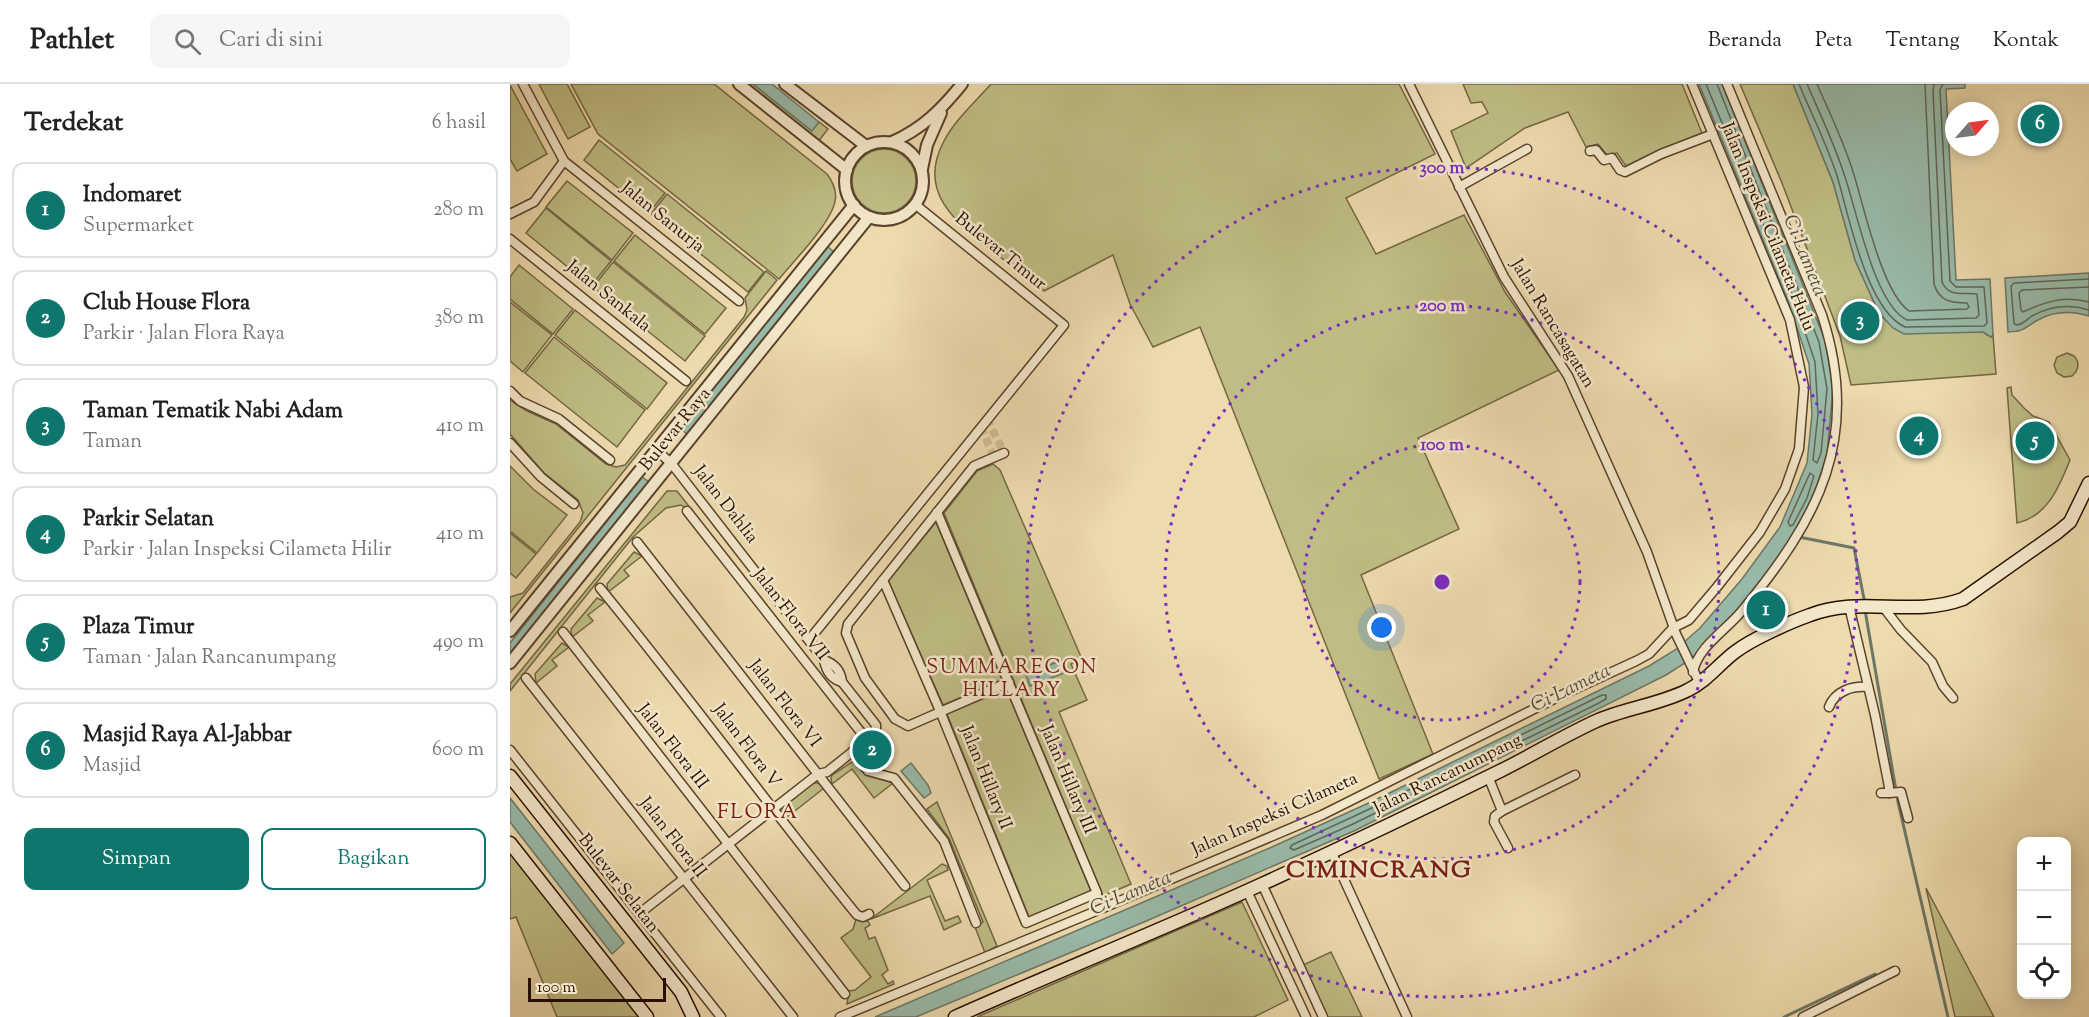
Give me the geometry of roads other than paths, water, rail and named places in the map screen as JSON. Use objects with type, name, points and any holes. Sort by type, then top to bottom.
[{"type":"main road","name":"Jalan Rancanumpang","points":[[955,1017],[1247,891],[1488,776],[1596,721],[1686,692],[1694,674],[1745,645],[1809,615],[1828,609],[1858,605],[1912,608],[1963,599],[2070,522],[2085,504],[2089,483]]},
{"type":"main road","name":"Bulevar Selatan","points":[[510,776],[681,992],[693,1017]]},
{"type":"main road","points":[[510,843],[647,1017]]},
{"type":"street","points":[[510,214],[534,202],[564,161],[523,84]]},
{"type":"street","points":[[739,84],[847,170]]},
{"type":"street","points":[[785,84],[866,146]]},
{"type":"street","points":[[944,107],[927,145],[922,169],[924,181],[922,194],[916,205],[906,214],[894,219],[881,220],[868,217],[854,205],[848,194],[845,182],[851,160],[866,146],[879,142],[892,142],[915,131],[944,107],[962,84]]},
{"type":"street","name":"Jalan Rancasagatan","points":[[1409,84],[1504,277],[1568,376],[1647,552],[1675,631],[1694,674]]},
{"type":"street","name":"Jalan Inspeksi Cilameta Hulu","points":[[1675,631],[1689,620],[1760,532],[1785,489],[1799,449],[1804,387],[1790,320],[1692,84]]},
{"type":"street","points":[[1694,674],[1695,662],[1700,654],[1738,616],[1796,539],[1820,494],[1830,465],[1836,435],[1838,390],[1831,348],[1822,315],[1727,84]]},
{"type":"street","points":[[1590,151],[1596,150],[1604,160],[1612,158],[1620,170],[1625,172],[1661,154],[1713,134]]},
{"type":"street","points":[[892,142],[910,151],[922,169]]},
{"type":"street","points":[[1460,187],[1527,150]]},
{"type":"street","name":"Jalan Sanurja","points":[[564,161],[739,301]]},
{"type":"street","name":"Bulevar Raya","points":[[510,631],[854,205]]},
{"type":"street","name":"Bulevar Timur","points":[[809,640],[1064,325],[916,205]]},
{"type":"street","name":"Bulevar Raya","points":[[510,663],[868,217]]},
{"type":"street","name":"Jalan Sankala","points":[[510,239],[686,381]]},
{"type":"street","points":[[510,391],[520,400],[559,419],[610,460]]},
{"type":"street","points":[[510,444],[541,477],[574,504]]},
{"type":"street","name":"Jalan Dahlia","points":[[656,450],[671,463],[809,640],[824,660],[825,668],[841,675],[842,682],[877,728],[876,733],[867,740]]},
{"type":"street","points":[[1004,453],[974,466],[848,624],[846,633],[866,678],[895,719],[908,726],[1009,682]]},
{"type":"street","name":"Jalan Flora VII","points":[[687,511],[867,740]]},
{"type":"street","name":"Jalan Hillary III","points":[[938,512],[1097,893],[1026,923]]},
{"type":"street","name":"Jalan Flora VI","points":[[637,542],[905,886]]},
{"type":"street","name":"Jalan Hillary II","points":[[883,580],[940,711],[1026,923]]},
{"type":"street","name":"Jalan Flora V","points":[[600,588],[857,915],[863,917],[869,914]]},
{"type":"street","points":[[1858,605],[1867,687],[1890,793],[1902,796],[1908,818]]},
{"type":"street","points":[[1884,608],[1901,630],[1932,662],[1943,686],[1953,698]]},
{"type":"street","name":"Jalan Inspeksi Cilameta","points":[[840,1017],[1322,815],[1562,695],[1636,661],[1649,654],[1675,631]]},
{"type":"street","name":"Jalan Flora III","points":[[563,632],[845,994]]},
{"type":"street","name":"Jalan Flora II","points":[[526,678],[793,1017]]},
{"type":"street","points":[[1829,707],[1832,700],[1846,690],[1854,687],[1867,687]]},
{"type":"street","points":[[640,913],[818,774],[827,772],[867,740]]},
{"type":"street","points":[[510,750],[721,1017]]},
{"type":"street","points":[[853,751],[868,771],[894,778],[944,841],[976,923]]},
{"type":"street","points":[[1508,848],[1493,818],[1502,811],[1575,775]]},
{"type":"street","points":[[1488,776],[1502,811]]},
{"type":"street","points":[[1331,851],[1407,1017]]},
{"type":"street","points":[[1262,884],[1323,1017]]},
{"type":"street","points":[[1247,891],[1306,1017]]},
{"type":"street","points":[[1263,926],[1272,924],[1278,918]]},
{"type":"street","points":[[1803,1017],[1895,971]]},
{"type":"water","points":[[753,84],[772,84],[819,122],[812,131]]},
{"type":"water","points":[[1699,84],[1722,84],[1825,340],[1833,389],[1827,454],[1812,501],[1794,537],[1733,617],[1696,656],[1666,675],[1354,831],[916,1017],[875,1017],[1272,847],[1373,801],[1649,666],[1675,650],[1700,628],[1742,579],[1780,527],[1807,463],[1812,414],[1809,364],[1788,301]]},
{"type":"water","points":[[1793,84],[1965,84],[1965,88],[1946,89],[1945,102],[1945,156],[1950,156],[1956,280],[1990,279],[1993,335],[1991,337],[1983,332],[1904,334],[1893,328],[1879,313],[1855,260],[1833,182]]},
{"type":"water","points":[[827,246],[834,252],[687,434],[681,429]]},
{"type":"water","points":[[2089,273],[2089,316],[2057,313],[2044,317],[2022,330],[2008,332],[2005,278]]},
{"type":"water","points":[[642,477],[649,482],[510,657],[510,643]]},
{"type":"water","points":[[1064,659],[1069,671],[1030,686],[1026,675]]},
{"type":"water","points":[[911,763],[928,785],[931,793],[924,798],[901,771]]},
{"type":"water","points":[[510,798],[624,943],[612,954],[510,822]]},
{"type":"waterway","points":[[1799,537],[1854,548],[1865,604]]},
{"type":"waterway","points":[[1865,610],[1898,802],[1948,1017]]},
{"type":"waterway","points":[[1784,1017],[1875,974]]},
{"type":"tunnel","points":[[987,419],[1004,453]]},
{"type":"tunnel","points":[[981,427],[994,457]]},
{"type":"place","name":"Masjid Raya Al-Jabbar","points":[[2040,124]]},
{"type":"place","name":"Taman Tematik Nabi Adam","points":[[1860,321]]},
{"type":"place","name":"Parkir Selatan","points":[[1919,436]]},
{"type":"place","name":"Plaza Timur","points":[[2035,441]]},
{"type":"place","name":"Indomaret","points":[[1766,610]]},
{"type":"place","name":"Club House Flora","points":[[872,750]]},
{"type":"district","name":"SUMMARECON HILLARY","points":[[1012,680]]},
{"type":"district","name":"FLORA","points":[[758,813]]},
{"type":"district","name":"CIMINCRANG","points":[[1379,871]]},
{"type":"water label","name":"Ci Lameta","points":[[1804,256]]},
{"type":"water label","name":"Ci Lameta","points":[[1571,689]]},
{"type":"water label","name":"Ci Lameta","points":[[1131,894]]}]
